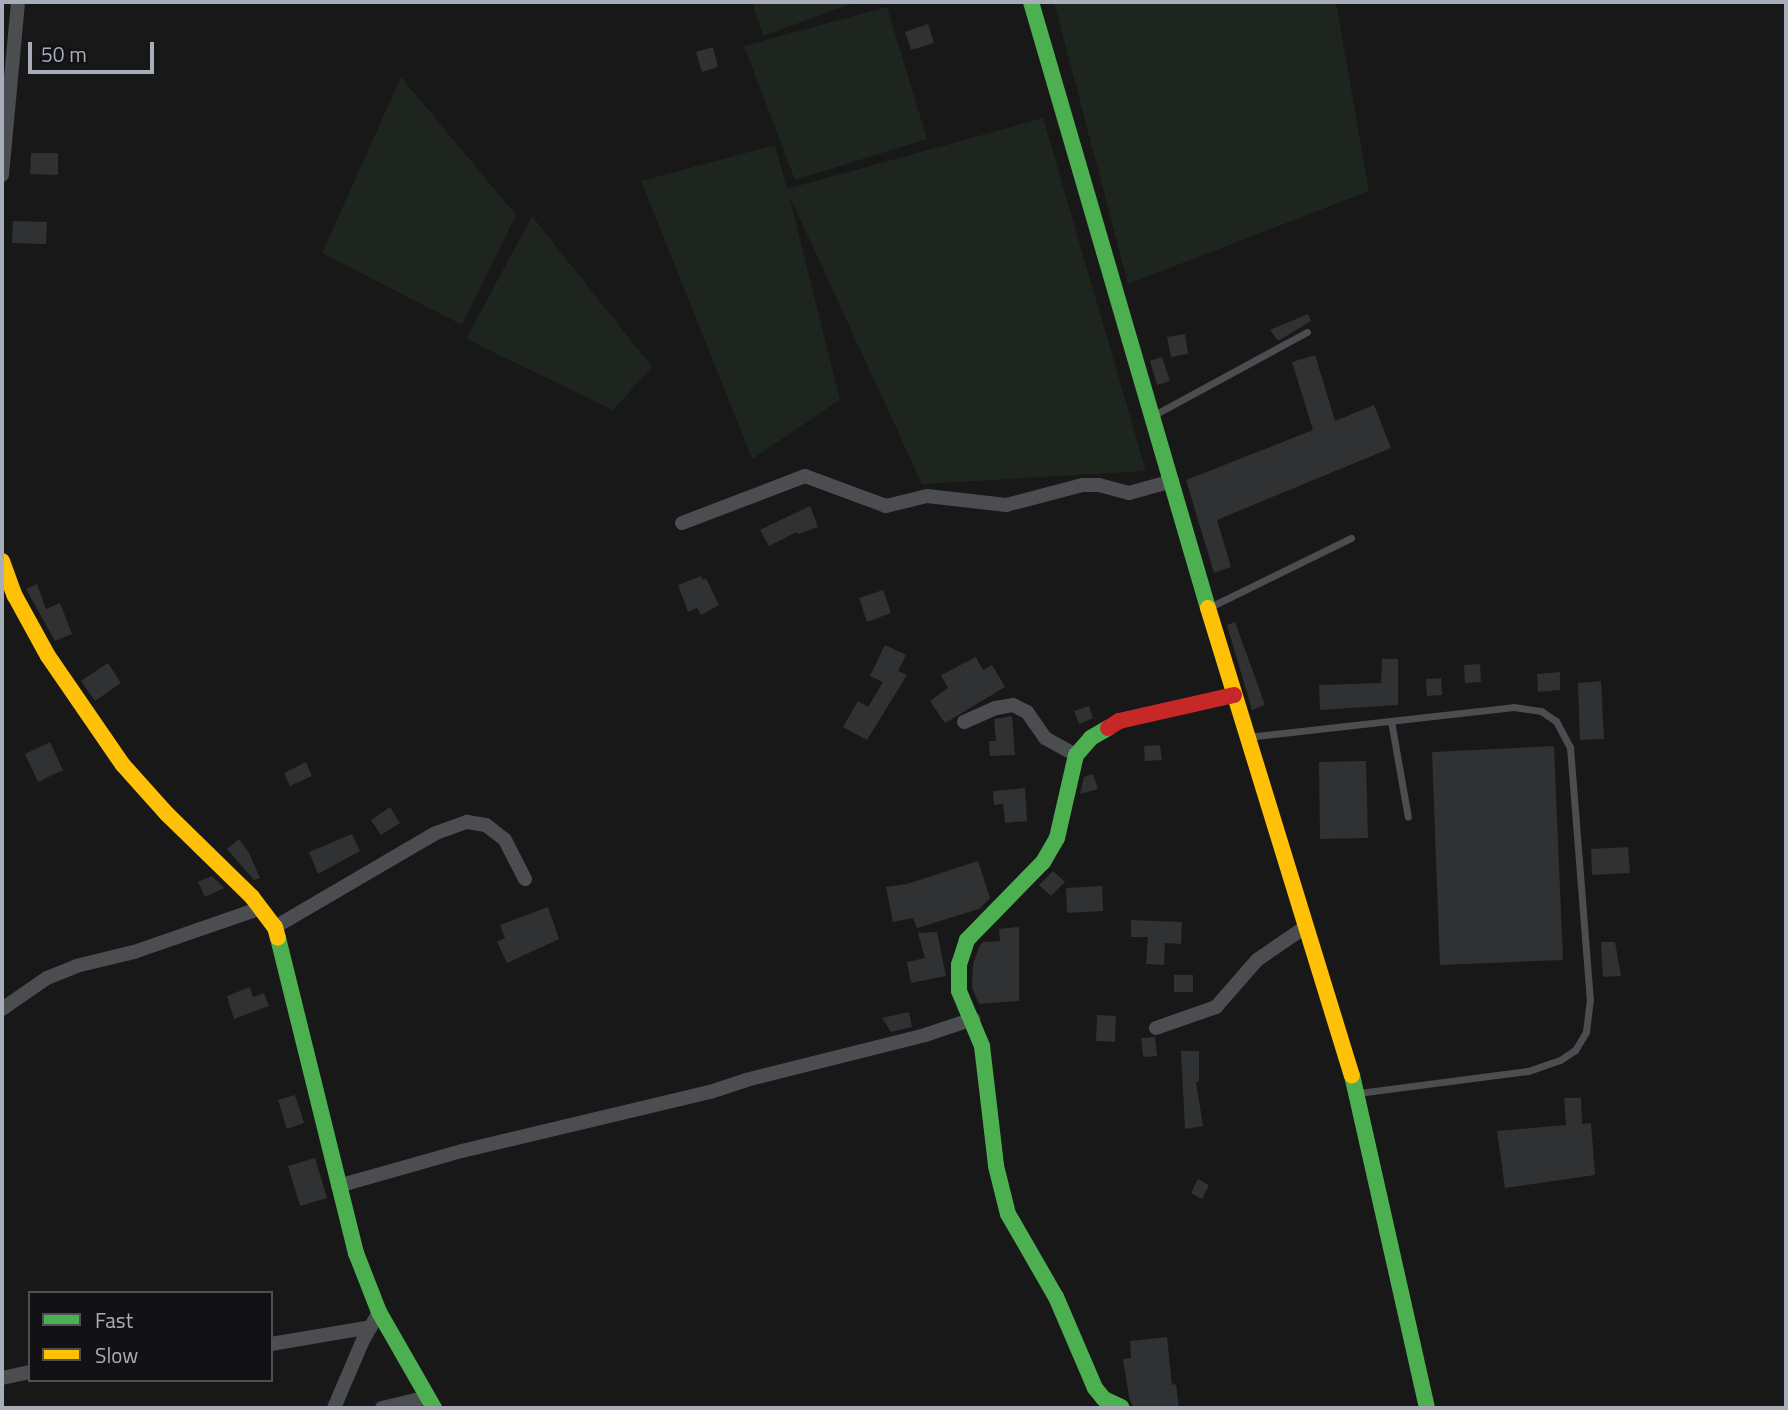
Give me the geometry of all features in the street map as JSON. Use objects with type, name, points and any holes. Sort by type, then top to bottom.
[{"type":"street","points":[[2,175],[18,2]]},
{"type":"street","points":[[1031,2],[1246,737],[1358,1093],[1427,1408]]},
{"type":"street","points":[[682,523],[805,476],[887,506],[928,496],[1006,505],[1083,485],[1099,485],[1129,493],[1172,481]]},
{"type":"street","points":[[2,561],[15,596],[48,656],[123,765],[261,908],[275,927],[356,1254],[379,1312],[431,1403],[382,1408]]},
{"type":"street","points":[[1121,1407],[1104,1399],[1095,1388],[1055,1297],[1008,1214],[996,1166],[982,1046],[959,990],[959,965],[967,940],[1042,862],[1057,838],[1076,755],[1091,738],[1119,721],[1234,695]]},
{"type":"street","points":[[964,722],[996,708],[1013,705],[1027,712],[1045,738],[1076,755]]},
{"type":"street","points":[[275,927],[436,833],[467,822],[486,825],[505,840],[526,879]]},
{"type":"street","points":[[2,1009],[35,985],[76,966],[134,952],[261,908]]},
{"type":"street","points":[[1156,1028],[1216,1007],[1257,960],[1305,927]]},
{"type":"street","points":[[338,1186],[462,1151],[710,1092],[746,1080],[925,1035],[973,1019]]},
{"type":"street","points":[[334,1408],[379,1312]]},
{"type":"street","points":[[273,1344],[371,1327]]},
{"type":"street","points":[[2,1378],[28,1373]]},
{"type":"lane","points":[[1153,416],[1307,332]]},
{"type":"lane","points":[[1209,607],[1351,538]]},
{"type":"lane","points":[[1246,737],[1513,706],[1541,710],[1556,721],[1570,747],[1590,999],[1586,1032],[1574,1050],[1560,1060],[1528,1071],[1358,1093]]},
{"type":"lane","points":[[1391,721],[1408,817]]},
{"type":"shaded area","points":[[752,2],[856,2],[763,36]]},
{"type":"shaded area","points":[[1054,2],[1336,2],[1369,191],[1128,284]]},
{"type":"shaded area","points":[[887,7],[927,139],[795,180],[744,46]]},
{"type":"shaded area","points":[[401,77],[516,215],[462,325],[322,253]]},
{"type":"shaded area","points":[[1043,118],[1146,471],[922,484],[789,195],[840,400],[752,459],[641,181],[775,145],[787,189]]},
{"type":"shaded area","points":[[532,216],[652,367],[613,410],[466,339]]},
{"type":"building","points":[[928,24],[934,43],[911,50],[905,32]]},
{"type":"building","points":[[713,47],[718,67],[702,72],[696,52]]},
{"type":"building","points":[[31,153],[58,153],[58,175],[30,174]]},
{"type":"building","points":[[13,221],[47,222],[46,244],[12,243]]},
{"type":"building","points":[[1308,314],[1311,321],[1278,341],[1270,330]]},
{"type":"building","points":[[1185,334],[1188,354],[1171,357],[1167,337]]},
{"type":"building","points":[[1315,355],[1335,421],[1374,405],[1391,448],[1217,520],[1231,567],[1214,573],[1186,480],[1313,430],[1292,362]]},
{"type":"building","points":[[1162,357],[1170,381],[1157,385],[1150,361]]},
{"type":"building","points":[[810,506],[818,527],[798,534],[797,532],[769,546],[760,530]]},
{"type":"building","points":[[701,576],[703,580],[706,578],[719,605],[701,615],[697,608],[688,612],[678,585]]},
{"type":"building","points":[[37,584],[46,609],[60,603],[72,634],[55,641],[26,589]]},
{"type":"building","points":[[883,590],[891,613],[867,622],[859,598]]},
{"type":"building","points":[[1235,622],[1265,705],[1252,710],[1227,625]]},
{"type":"building","points":[[885,645],[906,655],[898,671],[907,675],[867,740],[843,727],[858,701],[868,707],[883,682],[870,676]]},
{"type":"building","points":[[976,657],[983,670],[992,665],[1005,687],[945,723],[930,701],[948,688],[941,675]]},
{"type":"building","points":[[1382,659],[1398,659],[1398,705],[1320,710],[1319,685],[1381,683]]},
{"type":"building","points":[[108,663],[121,683],[95,701],[81,681]]},
{"type":"building","points":[[1480,664],[1481,682],[1465,683],[1464,665]]},
{"type":"building","points":[[1560,672],[1560,690],[1538,692],[1537,674]]},
{"type":"building","points":[[1441,678],[1442,695],[1427,696],[1426,679]]},
{"type":"building","points":[[1601,681],[1604,739],[1580,740],[1578,683]]},
{"type":"building","points":[[1089,706],[1093,718],[1079,724],[1074,711]]},
{"type":"building","points":[[1012,716],[1015,755],[990,756],[989,741],[996,741],[994,719]]},
{"type":"building","points":[[50,742],[63,770],[38,782],[25,754]]},
{"type":"building","points":[[1160,745],[1162,760],[1145,761],[1144,746]]},
{"type":"building","points":[[1554,746],[1563,960],[1440,965],[1432,752]]},
{"type":"building","points":[[1366,761],[1368,838],[1320,839],[1319,762]]},
{"type":"building","points":[[306,762],[312,776],[290,786],[284,773]]},
{"type":"building","points":[[1093,774],[1098,789],[1080,794],[1084,777]]},
{"type":"building","points":[[1025,788],[1027,821],[1005,823],[1003,804],[994,805],[993,791]]},
{"type":"building","points":[[390,807],[400,823],[381,835],[371,820]]},
{"type":"building","points":[[352,834],[360,851],[318,874],[309,852]]},
{"type":"building","points":[[239,839],[249,853],[260,878],[254,880],[227,849]]},
{"type":"building","points":[[1628,847],[1630,873],[1592,875],[1591,849]]},
{"type":"building","points":[[978,861],[990,898],[979,909],[917,928],[913,918],[893,922],[886,887],[907,884]]},
{"type":"building","points":[[1053,871],[1065,882],[1051,896],[1039,885]]},
{"type":"building","points":[[212,876],[224,888],[205,897],[198,882]]},
{"type":"building","points":[[1102,886],[1103,911],[1067,913],[1066,888]]},
{"type":"building","points":[[548,907],[559,939],[507,963],[497,942],[505,938],[500,925]]},
{"type":"building","points":[[1131,920],[1182,922],[1181,944],[1165,943],[1164,965],[1146,964],[1148,937],[1131,937]]},
{"type":"building","points":[[1019,927],[1019,1001],[979,1004],[972,988],[973,964],[979,947],[983,942],[1000,941],[999,929]]},
{"type":"building","points":[[937,932],[946,976],[911,983],[907,962],[925,958],[918,933]]},
{"type":"building","points":[[1601,942],[1615,942],[1621,976],[1603,977]]},
{"type":"building","points":[[1174,975],[1193,975],[1193,992],[1174,992]]},
{"type":"building","points":[[250,987],[253,997],[264,993],[269,1006],[234,1019],[227,996]]},
{"type":"building","points":[[909,1012],[912,1027],[891,1032],[882,1018]]},
{"type":"building","points":[[1097,1015],[1116,1016],[1115,1042],[1096,1041]]},
{"type":"building","points":[[1155,1037],[1157,1056],[1143,1057],[1141,1038]]},
{"type":"building","points":[[1181,1051],[1199,1051],[1199,1081],[1196,1082],[1203,1126],[1185,1129]]},
{"type":"building","points":[[295,1095],[304,1123],[287,1129],[278,1100]]},
{"type":"building","points":[[1564,1098],[1581,1098],[1582,1124],[1591,1123],[1595,1175],[1505,1188],[1497,1131],[1566,1125]]},
{"type":"building","points":[[315,1158],[327,1198],[300,1206],[288,1166]]},
{"type":"building","points":[[1198,1179],[1209,1185],[1202,1199],[1191,1193]]},
{"type":"building","points":[[1167,1337],[1172,1385],[1176,1384],[1179,1408],[1134,1408],[1129,1397],[1123,1359],[1131,1358],[1130,1341]]},
{"type":"traffic: fast","points":[[1031,2],[1208,608]]},
{"type":"traffic: fast","points":[[1108,728],[1091,738],[1076,755],[1057,838],[1043,862],[967,940],[959,965],[959,991],[982,1046],[996,1166],[1008,1214],[1056,1297],[1095,1388],[1104,1399],[1121,1407]]},
{"type":"traffic: fast","points":[[278,938],[356,1253],[379,1312],[434,1408]]},
{"type":"traffic: fast","points":[[1352,1075],[1427,1408]]},
{"type":"traffic: slow","points":[[2,561],[15,596],[48,656],[123,765],[167,814],[252,897],[275,927],[278,938]]},
{"type":"traffic: slow","points":[[1208,608],[1352,1075]]},
{"type":"traffic: jam","points":[[1108,728],[1119,721],[1234,695]]}]
